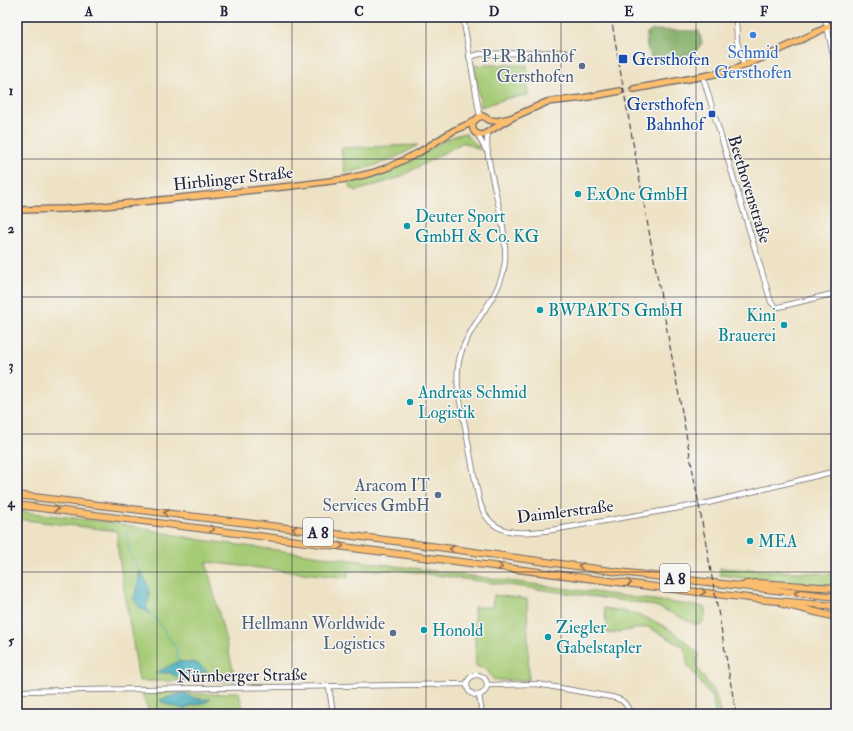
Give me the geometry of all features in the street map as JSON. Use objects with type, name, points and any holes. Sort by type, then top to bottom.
[{"type":"highway","name":"A 8","points":[[17,495],[410,543],[620,572],[836,597]]},
{"type":"highway","name":"A 8","points":[[17,505],[535,572],[766,600],[836,606]]},
{"type":"highway","points":[[731,585],[757,584],[836,588]]},
{"type":"highway","points":[[766,600],[836,617]]},
{"type":"main road","points":[[634,89],[703,77],[744,66],[836,23]]},
{"type":"main road","name":"Hirblinger Straße","points":[[443,137],[462,131],[483,135],[511,118],[534,107],[552,101],[583,98],[620,91]]},
{"type":"main road","name":"Hirblinger Straße","points":[[17,210],[65,209],[104,206],[346,179],[372,173],[389,167],[418,153],[443,137],[480,117],[497,121],[511,118]]},
{"type":"main road","points":[[489,120],[491,124],[489,131]]},
{"type":"main road","points":[[473,122],[472,126],[475,133]]},
{"type":"street","points":[[462,17],[480,117]]},
{"type":"street","points":[[736,17],[737,42],[744,66]]},
{"type":"street","points":[[825,17],[836,69]]},
{"type":"street","points":[[469,57],[480,54],[564,52]]},
{"type":"street","name":"Beethovenstraße","points":[[703,77],[768,296],[773,304],[776,307],[779,307],[835,293]]},
{"type":"street","name":"Daimlerstraße","points":[[489,131],[487,141],[488,154],[505,242],[504,272],[496,293],[468,337],[462,351],[457,375],[462,413],[479,500],[482,512],[491,523],[499,528],[518,533],[552,530],[719,501],[836,471]]},
{"type":"street","name":"Daimlerstraße","points":[[475,133],[488,154]]},
{"type":"street","points":[[835,293],[833,300],[836,318]]},
{"type":"street","points":[[476,675],[482,677],[487,685],[485,691],[479,695],[471,693],[467,684],[470,678],[476,675]]},
{"type":"street","name":"Nürnberger Straße","points":[[17,692],[467,684]]},
{"type":"street","points":[[487,685],[544,685],[611,697],[624,702],[630,714]]},
{"type":"street","points":[[329,687],[333,714]]},
{"type":"street","points":[[479,695],[482,714]]},
{"type":"green space","points":[[652,30],[699,31],[702,43],[696,51],[680,57],[653,60],[646,44],[647,33]]},
{"type":"green space","points":[[474,65],[527,65],[528,95],[508,98],[481,107]]},
{"type":"green space","points":[[465,133],[480,150],[466,143],[462,143],[398,178],[356,191],[351,188],[349,184],[351,181],[369,177],[394,168],[424,153],[446,139]]},
{"type":"green space","points":[[418,145],[383,163],[345,173],[341,148]]},
{"type":"green space","points":[[17,511],[115,523],[201,540],[705,607],[705,618],[701,624],[694,624],[655,606],[639,603],[398,570],[348,571],[348,578],[206,562],[236,681],[139,681],[118,551],[117,531],[17,519]],"holes":[[[140,571],[150,596],[146,607],[150,614],[133,598],[137,590]]]},
{"type":"green space","points":[[720,568],[836,574],[836,585],[767,581],[720,575]]},
{"type":"green space","points":[[494,595],[527,599],[529,680],[494,680],[487,670],[476,666],[474,607],[492,607]]},
{"type":"green space","points":[[604,608],[633,614],[657,622],[678,636],[700,655],[697,660],[698,669],[714,693],[718,702],[720,714],[715,714],[713,699],[688,666],[684,647],[648,627],[608,634]]},
{"type":"green space","points":[[191,692],[194,694],[226,694],[229,692],[239,692],[244,714],[150,714],[142,695],[144,693]],"holes":[[[183,693],[197,699],[210,700],[184,709],[165,704],[160,700]]]},
{"type":"water","points":[[140,571],[149,588],[149,596],[146,607],[151,615],[139,607],[133,598],[137,590]]},
{"type":"water","points":[[179,661],[197,663],[208,672],[196,673],[182,680],[170,673],[155,673]]},
{"type":"water","points":[[183,693],[197,699],[211,699],[184,709],[165,704],[160,700]]},
{"type":"waterway","points":[[127,531],[129,552],[140,571]]},
{"type":"waterway","points":[[151,615],[156,619],[176,648],[179,661]]},
{"type":"waterway","points":[[182,680],[182,687]]},
{"type":"waterway","points":[[183,714],[184,709]]},
{"type":"tunnel","points":[[620,91],[634,89]]},
{"type":"railway","points":[[611,17],[736,714]]},
{"type":"place","name":"Schmid Gersthofen","points":[[753,35]]},
{"type":"place","name":"Gersthofen","points":[[623,59]]},
{"type":"place","name":"P+R Bahnhof Gersthofen","points":[[582,66]]},
{"type":"place","name":"Gersthofen Bahnhof","points":[[712,114]]},
{"type":"place","name":"ExOne GmbH","points":[[578,194]]},
{"type":"place","name":"Deuter Sport GmbH & Co. KG","points":[[407,226]]},
{"type":"place","name":"BWPARTS GmbH","points":[[540,310]]},
{"type":"place","name":"Kini Brauerei","points":[[784,325]]},
{"type":"place","name":"Andreas Schmid Logistik","points":[[410,402]]},
{"type":"place","name":"Aracom IT Services GmbH","points":[[438,495]]},
{"type":"place","name":"MEA","points":[[750,541]]},
{"type":"place","name":"Honold","points":[[424,630]]},
{"type":"place","name":"Hellmann Worldwide Logistics","points":[[393,633]]},
{"type":"place","name":"Ziegler Gabelstapler","points":[[548,637]]}]
